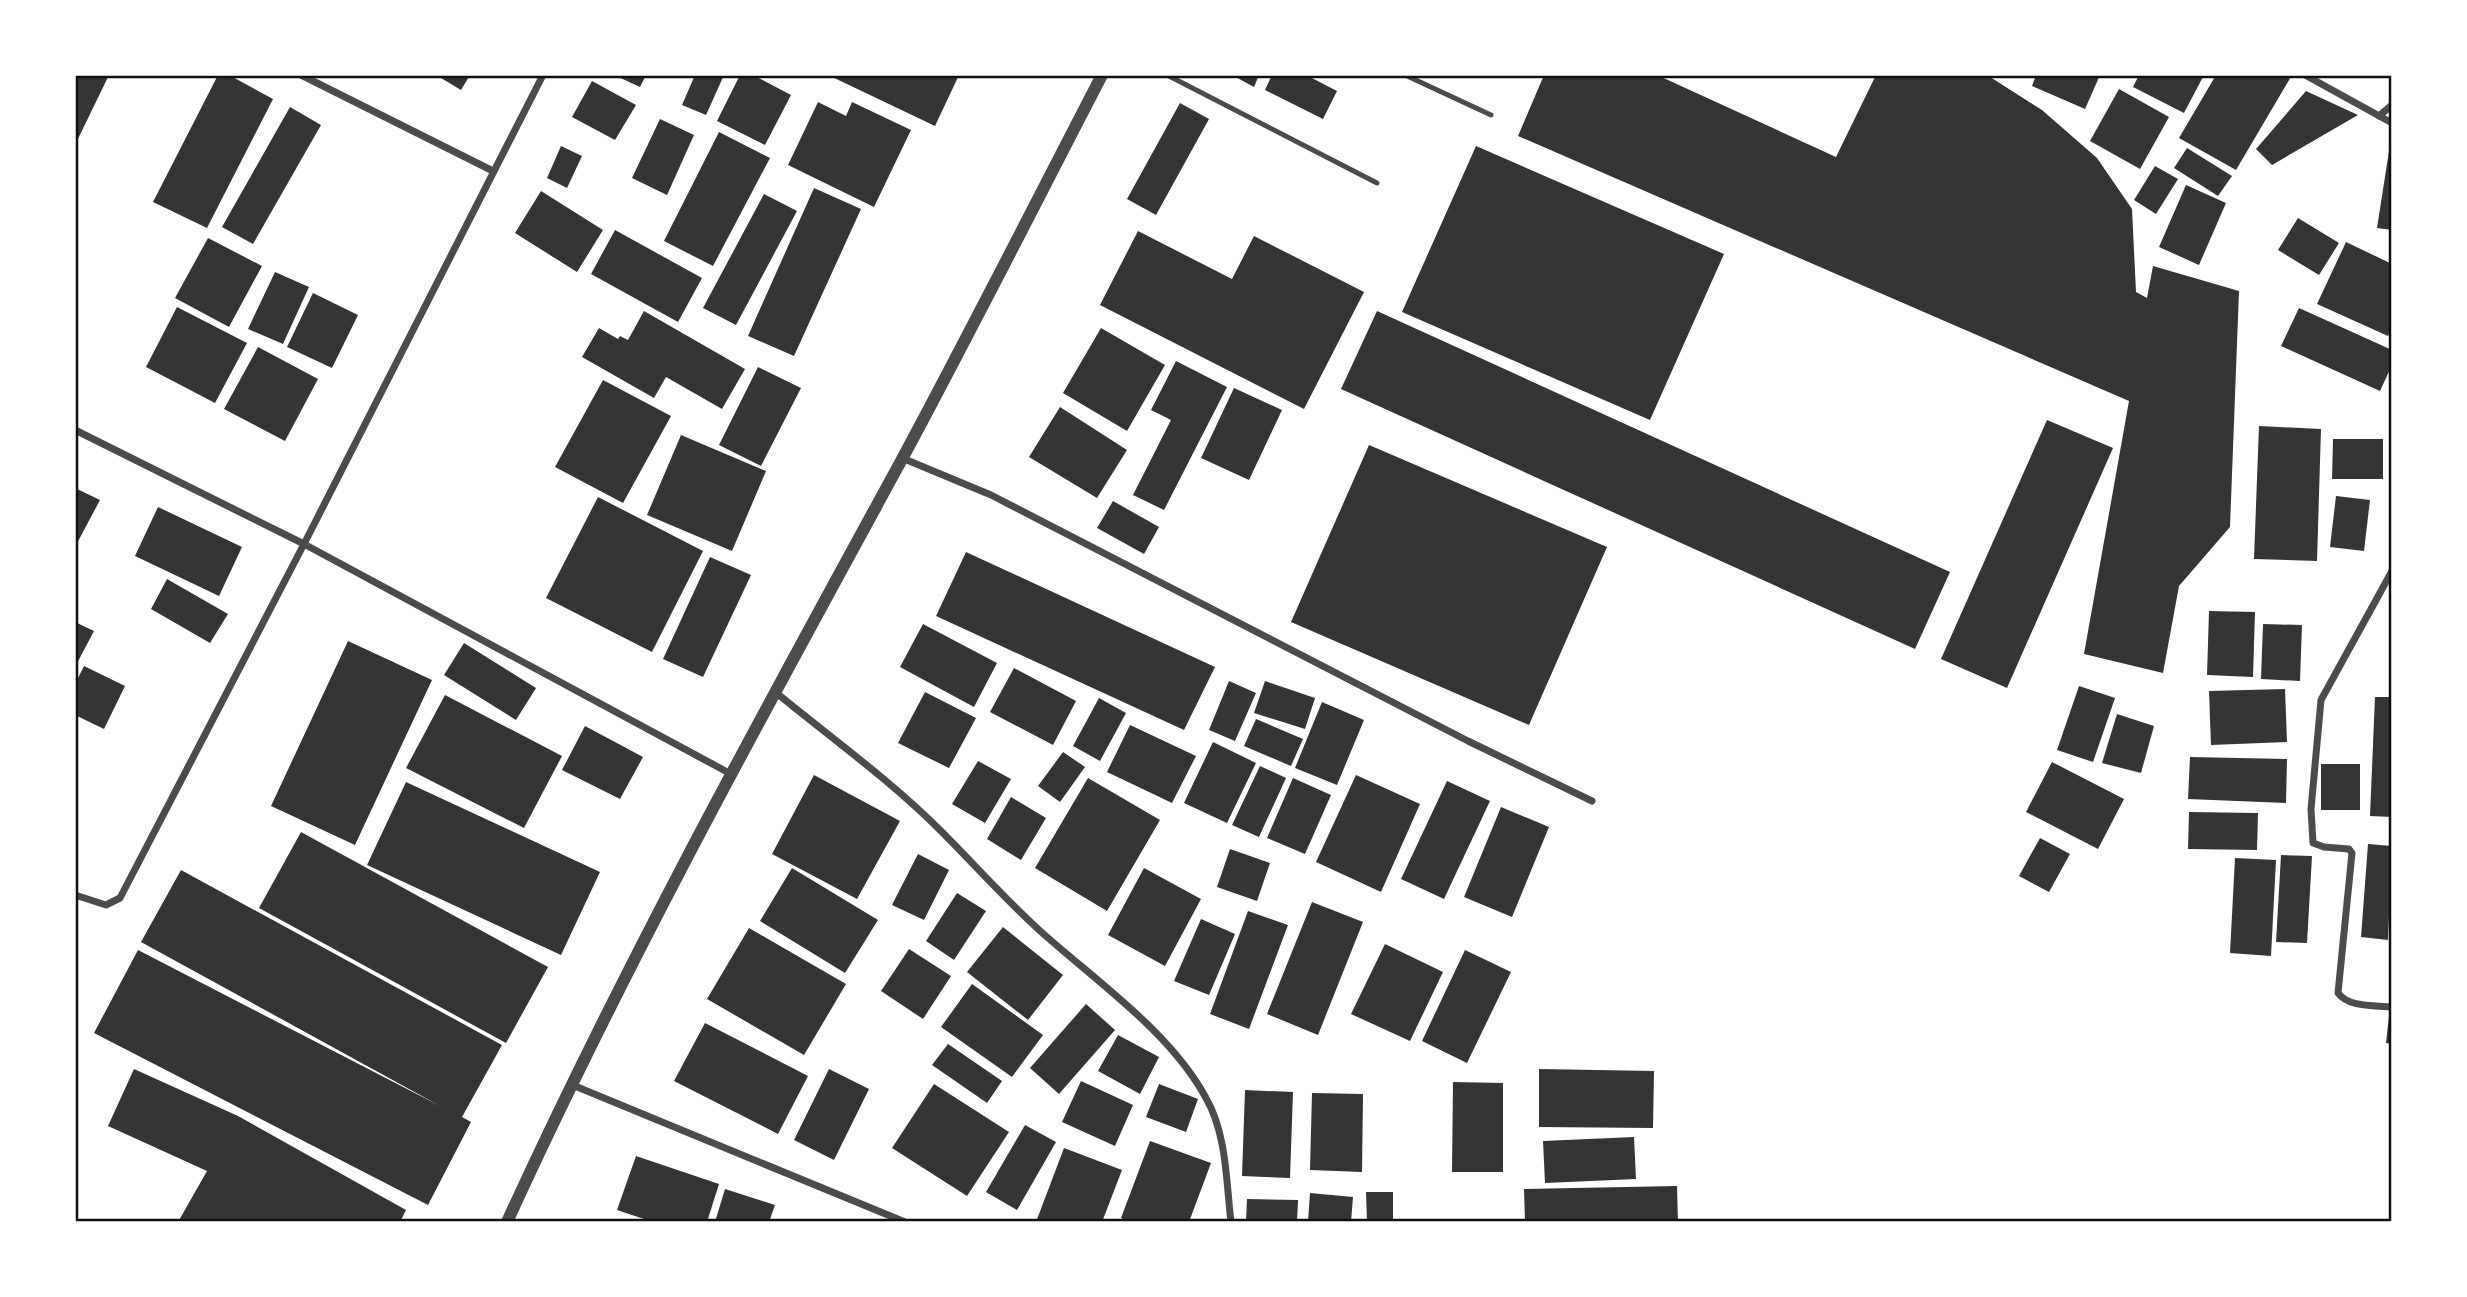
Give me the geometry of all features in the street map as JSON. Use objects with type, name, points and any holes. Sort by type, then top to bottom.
[{"type":"street","points":[[301,75],[493,171]]},
{"type":"street","points":[[75,895],[106,905],[120,898],[543,75]]},
{"type":"street","points":[[507,1222],[570,1084],[774,691],[902,458],[1102,75]]},
{"type":"street","points":[[2305,75],[2386,120],[2392,105]]},
{"type":"street","points":[[75,430],[304,544],[731,774]]},
{"type":"street","points":[[902,458],[991,495],[1468,741],[1592,801]]},
{"type":"street","points":[[2392,571],[2321,700],[2316,729],[2311,809],[2313,843],[2352,853],[2339,993],[2344,1000],[2355,1003],[2392,1007]]},
{"type":"street","points":[[774,691],[941,830],[990,884],[1039,930],[1114,992],[1184,1065],[1207,1098],[1222,1137],[1231,1222]]},
{"type":"street","points":[[570,1084],[905,1222]]},
{"type":"lane","points":[[1167,75],[1377,183]]},
{"type":"lane","points":[[1405,75],[1491,115]]},
{"type":"building","points":[[75,75],[109,75],[75,145]]},
{"type":"building","points":[[218,75],[229,75],[273,99],[207,228],[153,202]]},
{"type":"building","points":[[436,75],[470,75],[461,90]]},
{"type":"building","points":[[614,75],[646,75],[640,87]]},
{"type":"building","points":[[695,75],[724,75],[706,115],[682,105]]},
{"type":"building","points":[[740,75],[753,75],[791,95],[765,145],[717,121]]},
{"type":"building","points":[[828,75],[959,75],[935,126]]},
{"type":"building","points":[[1232,75],[1259,75],[1254,87]]},
{"type":"building","points":[[1272,75],[1306,75],[1337,91],[1323,119],[1265,90]]},
{"type":"building","points":[[1544,75],[1657,75],[1836,157],[1876,75],[1987,75],[2042,110],[2097,158],[2132,209],[2136,292],[2147,298],[2153,266],[2239,291],[2230,527],[2179,586],[2163,673],[2084,654],[2129,401],[1518,136]]},
{"type":"building","points":[[2036,75],[2100,75],[2085,109],[2032,86]]},
{"type":"building","points":[[2139,75],[2204,75],[2184,113],[2133,87]]},
{"type":"building","points":[[2216,75],[2292,75],[2236,170],[2179,138]]},
{"type":"building","points":[[592,81],[636,105],[615,140],[572,117]]},
{"type":"building","points":[[2119,89],[2169,117],[2140,169],[2090,141]]},
{"type":"building","points":[[2306,91],[2358,115],[2272,165],[2256,149]]},
{"type":"building","points":[[818,102],[846,116],[852,102],[911,130],[874,207],[788,165]]},
{"type":"building","points":[[1180,103],[1209,119],[1156,215],[1127,199]]},
{"type":"building","points":[[290,107],[321,125],[253,244],[222,227]]},
{"type":"building","points":[[660,119],[694,135],[667,195],[632,178]]},
{"type":"building","points":[[719,132],[770,158],[713,266],[664,241]]},
{"type":"building","points":[[561,146],[582,156],[567,188],[547,178]]},
{"type":"building","points":[[1476,146],[1724,254],[1650,420],[1402,312]]},
{"type":"building","points":[[2187,148],[2232,176],[2218,196],[2174,168]]},
{"type":"building","points":[[2389,151],[2392,152],[2392,230],[2377,228]]},
{"type":"building","points":[[2155,166],[2178,179],[2156,214],[2134,200]]},
{"type":"building","points":[[2186,185],[2226,203],[2199,265],[2159,247]]},
{"type":"building","points":[[814,188],[861,209],[794,356],[748,336]]},
{"type":"building","points":[[541,191],[603,230],[577,272],[515,233]]},
{"type":"building","points":[[764,194],[797,211],[736,325],[703,308]]},
{"type":"building","points":[[2298,218],[2339,243],[2319,275],[2278,250]]},
{"type":"building","points":[[615,230],[702,278],[678,322],[591,274]]},
{"type":"building","points":[[1138,231],[1232,279],[1254,236],[1364,292],[1304,409],[1100,305]]},
{"type":"building","points":[[208,238],[262,266],[229,327],[175,298]]},
{"type":"building","points":[[2346,242],[2392,264],[2392,328],[2388,336],[2317,304]]},
{"type":"building","points":[[275,272],[309,287],[283,344],[248,329]]},
{"type":"building","points":[[313,293],[358,315],[332,368],[287,347]]},
{"type":"building","points":[[177,307],[247,343],[215,403],[146,367]]},
{"type":"building","points":[[2299,308],[2392,350],[2392,365],[2380,391],[2281,346]]},
{"type":"building","points":[[644,311],[745,369],[722,409],[666,377],[654,398],[582,357],[599,328],[618,339],[620,336],[628,340]]},
{"type":"building","points":[[1377,311],[1950,572],[1915,649],[1341,389]]},
{"type":"building","points":[[1101,328],[1165,365],[1127,431],[1063,393]]},
{"type":"building","points":[[258,347],[318,379],[285,441],[224,409]]},
{"type":"building","points":[[1176,361],[1227,387],[1164,510],[1133,495],[1171,420],[1151,410]]},
{"type":"building","points":[[758,367],[801,388],[761,466],[719,445]]},
{"type":"building","points":[[603,380],[671,416],[623,503],[555,467]]},
{"type":"building","points":[[1234,388],[1282,410],[1249,480],[1201,458]]},
{"type":"building","points":[[1060,407],[1127,450],[1097,498],[1029,457]]},
{"type":"building","points":[[2047,420],[2113,448],[2007,688],[1941,659]]},
{"type":"building","points":[[2259,426],[2321,429],[2317,561],[2254,559]]},
{"type":"building","points":[[681,435],[766,471],[732,551],[647,515]]},
{"type":"building","points":[[2333,439],[2383,439],[2383,479],[2332,479]]},
{"type":"building","points":[[1369,445],[1607,547],[1529,725],[1291,622]]},
{"type":"building","points":[[75,488],[100,500],[75,547]]},
{"type":"building","points":[[2336,496],[2370,500],[2364,551],[2330,547]]},
{"type":"building","points":[[598,497],[703,551],[652,652],[546,598]]},
{"type":"building","points":[[1113,501],[1159,527],[1144,554],[1097,528]]},
{"type":"building","points":[[158,507],[242,547],[219,596],[135,556]]},
{"type":"building","points":[[966,552],[1215,667],[1184,730],[936,616]]},
{"type":"building","points":[[710,557],[751,575],[703,677],[663,659]]},
{"type":"building","points":[[167,579],[228,614],[210,643],[151,609]]},
{"type":"building","points":[[2209,611],[2255,612],[2253,677],[2207,675]]},
{"type":"building","points":[[75,622],[94,631],[75,667]]},
{"type":"building","points":[[923,624],[997,663],[974,707],[900,667]]},
{"type":"building","points":[[2263,624],[2302,625],[2300,681],[2261,679]]},
{"type":"building","points":[[348,641],[432,680],[355,845],[271,806]]},
{"type":"building","points":[[464,643],[536,688],[516,720],[444,675]]},
{"type":"building","points":[[84,666],[125,686],[104,729],[75,715],[75,684]]},
{"type":"building","points":[[1014,668],[1076,701],[1053,745],[990,712]]},
{"type":"building","points":[[1229,681],[1256,693],[1235,741],[1209,730]]},
{"type":"building","points":[[1265,681],[1315,698],[1305,729],[1254,713]]},
{"type":"building","points":[[2079,686],[2115,698],[2093,762],[2057,750]]},
{"type":"building","points":[[2285,689],[2287,742],[2211,745],[2209,691]]},
{"type":"building","points":[[925,692],[976,718],[949,768],[898,743]]},
{"type":"building","points":[[445,695],[562,756],[524,828],[406,768]]},
{"type":"building","points":[[2375,697],[2392,697],[2392,817],[2370,816]]},
{"type":"building","points":[[1099,698],[1126,713],[1100,761],[1073,746]]},
{"type":"building","points":[[1322,702],[1364,720],[1337,785],[1295,768]]},
{"type":"building","points":[[2117,714],[2154,726],[2141,773],[2102,763]]},
{"type":"building","points":[[1256,719],[1303,739],[1291,766],[1244,746]]},
{"type":"building","points":[[1130,725],[1196,756],[1172,803],[1107,772]]},
{"type":"building","points":[[585,726],[643,757],[620,799],[562,770]]},
{"type":"building","points":[[1213,742],[1256,763],[1227,823],[1184,803]]},
{"type":"building","points":[[1063,752],[1085,767],[1060,802],[1038,786]]},
{"type":"building","points":[[2190,757],[2287,759],[2286,803],[2188,799]]},
{"type":"building","points":[[978,761],[1011,779],[985,823],[952,804]]},
{"type":"building","points":[[2052,762],[2124,799],[2098,849],[2026,812]]},
{"type":"building","points":[[2321,764],[2360,764],[2360,810],[2321,810]]},
{"type":"building","points":[[1260,766],[1286,778],[1259,837],[1232,825]]},
{"type":"building","points":[[814,775],[900,821],[857,899],[772,854]]},
{"type":"building","points":[[1356,775],[1420,804],[1381,892],[1316,862]]},
{"type":"building","points":[[1088,778],[1160,820],[1107,911],[1035,868]]},
{"type":"building","points":[[1293,778],[1331,795],[1305,854],[1267,838]]},
{"type":"building","points":[[1447,781],[1490,801],[1444,899],[1401,879]]},
{"type":"building","points":[[406,782],[600,872],[561,955],[367,865]]},
{"type":"building","points":[[1011,797],[1046,818],[1021,860],[987,839]]},
{"type":"building","points":[[1501,807],[1549,827],[1512,917],[1464,897]]},
{"type":"building","points":[[2189,812],[2258,813],[2257,850],[2188,849]]},
{"type":"building","points":[[301,832],[548,967],[506,1043],[259,908]]},
{"type":"building","points":[[2040,838],[2070,854],[2049,892],[2019,876]]},
{"type":"building","points":[[2368,844],[2392,846],[2388,940],[2361,937]]},
{"type":"building","points":[[1230,849],[1270,863],[1257,901],[1217,887]]},
{"type":"building","points":[[918,854],[949,870],[924,920],[892,905]]},
{"type":"building","points":[[2281,855],[2312,856],[2307,943],[2276,942]]},
{"type":"building","points":[[2235,858],[2276,860],[2271,956],[2230,953]]},
{"type":"building","points":[[792,868],[878,920],[845,973],[760,921]]},
{"type":"building","points":[[1144,868],[1201,899],[1165,966],[1108,935]]},
{"type":"building","points":[[181,870],[502,1045],[462,1117],[471,1122],[428,1205],[94,1033],[138,950],[440,1106],[141,942]]},
{"type":"building","points":[[957,893],[986,911],[954,960],[926,941]]},
{"type":"building","points":[[1312,902],[1363,922],[1318,1035],[1267,1014]]},
{"type":"building","points":[[1248,911],[1288,925],[1249,1029],[1210,1014]]},
{"type":"building","points":[[1201,919],[1235,934],[1209,995],[1174,981]]},
{"type":"building","points":[[1003,927],[1063,975],[1028,1020],[967,972]]},
{"type":"building","points":[[749,928],[846,984],[804,1055],[707,999]]},
{"type":"building","points":[[1385,944],[1443,972],[1410,1041],[1351,1014]]},
{"type":"building","points":[[909,949],[951,976],[923,1019],[881,991]]},
{"type":"building","points":[[1465,950],[1511,972],[1467,1063],[1422,1041]]},
{"type":"building","points":[[972,984],[1043,1035],[1012,1077],[941,1027]]},
{"type":"building","points":[[1086,1004],[1115,1030],[1059,1094],[1030,1068]]},
{"type":"building","points":[[2392,1007],[2392,1044],[2386,1043]]},
{"type":"building","points":[[705,1023],[808,1076],[778,1134],[674,1081]]},
{"type":"building","points":[[1118,1035],[1159,1057],[1140,1094],[1098,1071]]},
{"type":"building","points":[[948,1044],[1002,1081],[987,1103],[932,1065]]},
{"type":"building","points":[[134,1069],[238,1116],[406,1210],[400,1222],[178,1222],[207,1171],[108,1126]]},
{"type":"building","points":[[829,1069],[869,1089],[834,1160],[794,1140]]},
{"type":"building","points":[[1539,1069],[1654,1071],[1653,1128],[1539,1127]]},
{"type":"building","points":[[1081,1081],[1133,1105],[1115,1146],[1062,1122]]},
{"type":"building","points":[[1453,1082],[1503,1083],[1503,1172],[1452,1172]]},
{"type":"building","points":[[934,1084],[1009,1132],[967,1196],[892,1148]]},
{"type":"building","points":[[1159,1084],[1198,1099],[1186,1132],[1146,1117]]},
{"type":"building","points":[[1245,1090],[1293,1092],[1290,1178],[1242,1176]]},
{"type":"building","points":[[1312,1093],[1363,1094],[1362,1172],[1310,1170]]},
{"type":"building","points":[[1025,1125],[1056,1142],[1017,1210],[986,1192]]},
{"type":"building","points":[[1634,1137],[1636,1179],[1545,1183],[1543,1141]]},
{"type":"building","points":[[1150,1141],[1211,1163],[1189,1222],[1130,1222],[1121,1218]]},
{"type":"building","points":[[1064,1148],[1122,1170],[1102,1222],[1036,1222]]},
{"type":"building","points":[[636,1156],[719,1184],[707,1222],[653,1222],[617,1210]]},
{"type":"building","points":[[1677,1186],[1678,1222],[1525,1222],[1524,1189]]},
{"type":"building","points":[[725,1189],[775,1205],[769,1222],[715,1222]]},
{"type":"building","points":[[1366,1192],[1393,1192],[1393,1222],[1367,1222]]},
{"type":"building","points":[[1310,1193],[1353,1197],[1351,1222],[1308,1222]]},
{"type":"building","points":[[1247,1199],[1298,1200],[1297,1222],[1246,1222]]}]
